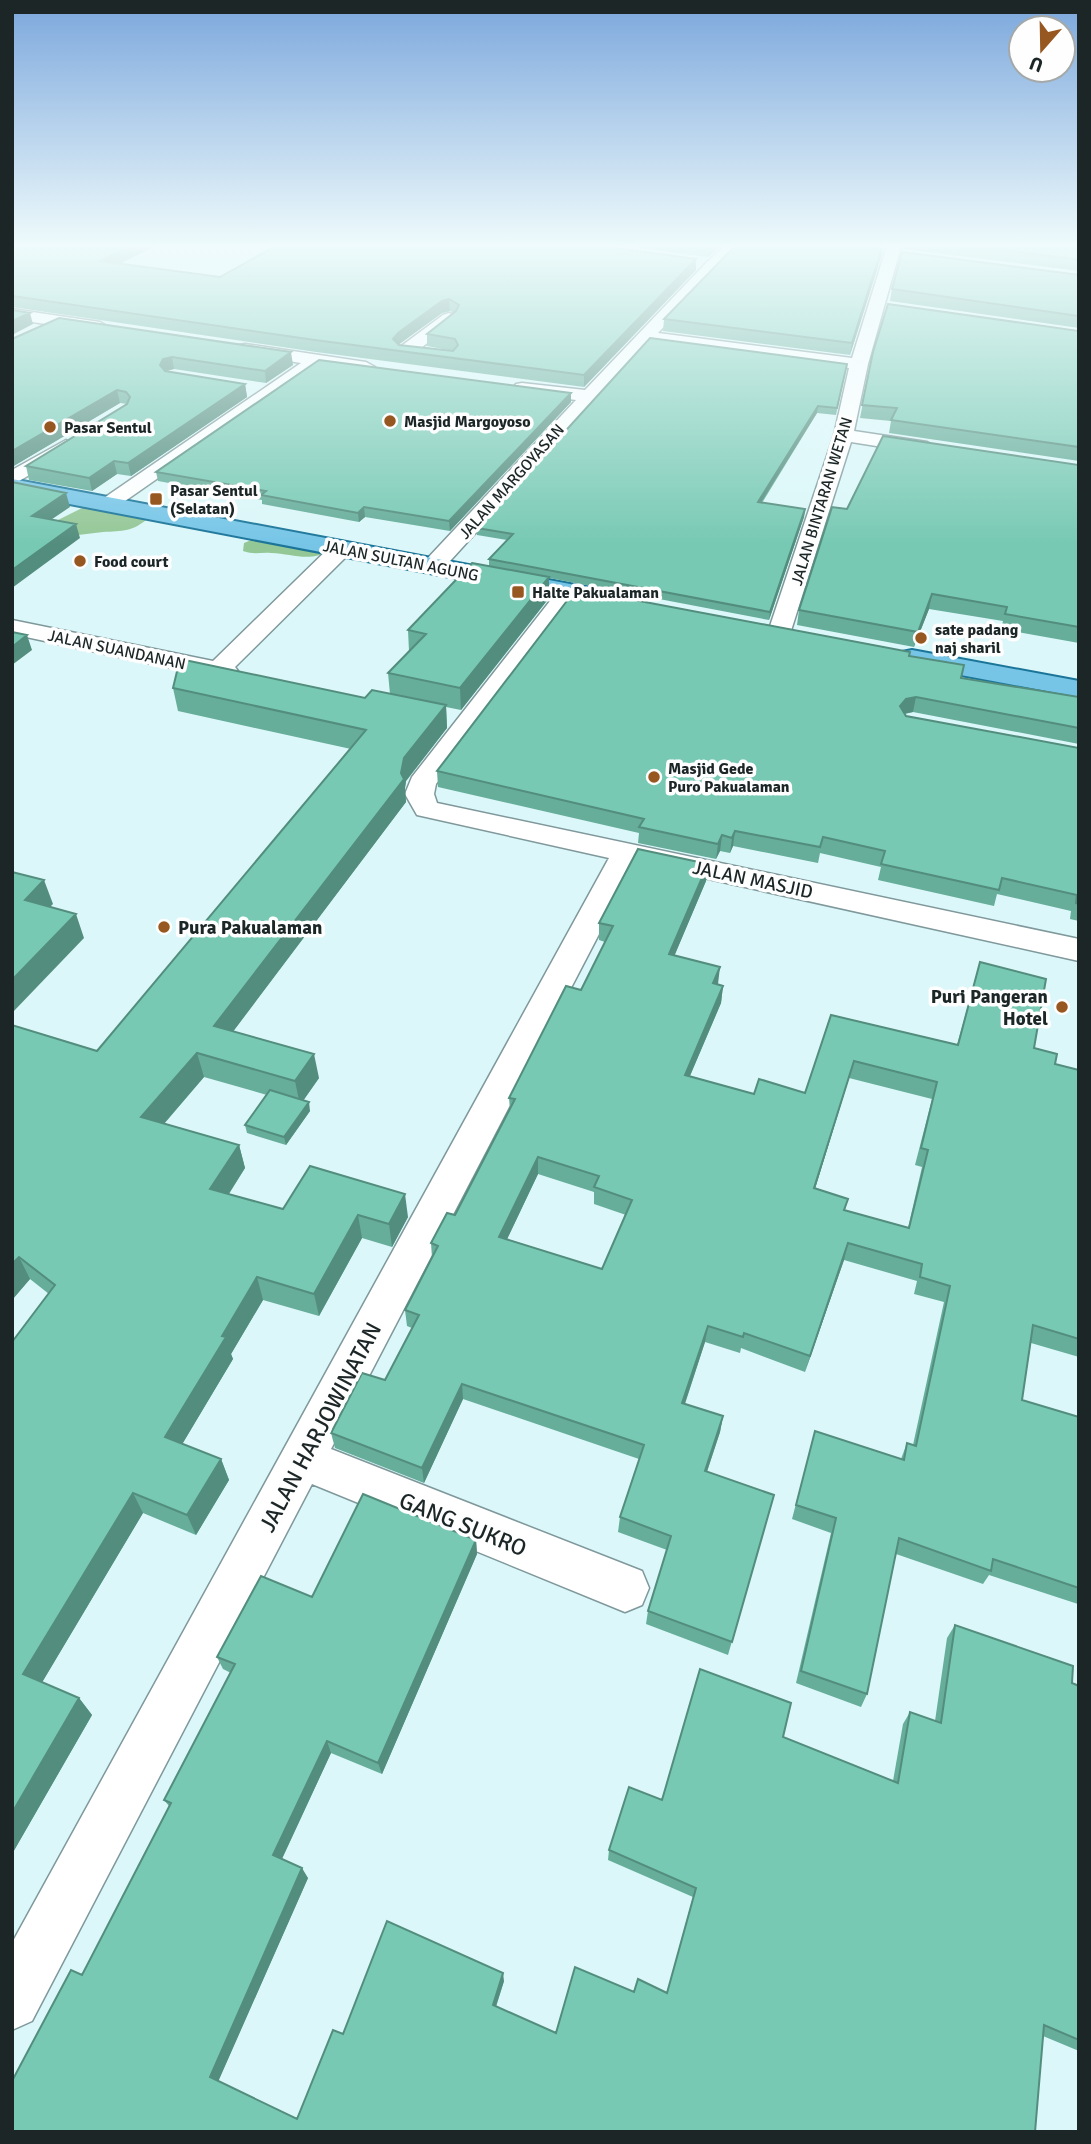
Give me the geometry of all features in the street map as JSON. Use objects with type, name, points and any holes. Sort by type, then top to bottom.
[{"type":"main road","name":"JALAN SULTAN AGUNG","points":[[12,486],[648,607]]},
{"type":"main road","points":[[754,627],[807,637]]},
{"type":"main road","points":[[888,653],[1079,689]]},
{"type":"street","points":[[225,346],[316,360],[387,366],[415,344]]},
{"type":"street","name":"JALAN MARGOYASAN","points":[[433,566],[637,344]]},
{"type":"street","points":[[709,344],[859,363]]},
{"type":"street","name":"JALAN BINTARAN WETAN","points":[[780,632],[844,435],[859,363],[868,344]]},
{"type":"street","points":[[406,351],[466,359]]},
{"type":"street","points":[[108,504],[316,360]]},
{"type":"street","name":"JALAN MARGOYASAN","points":[[510,386],[588,396]]},
{"type":"street","points":[[247,388],[272,392]]},
{"type":"street","points":[[844,435],[940,450]]},
{"type":"street","points":[[12,479],[78,438]]},
{"type":"street","points":[[218,670],[342,548]]},
{"type":"street","name":"JALAN MASJID","points":[[569,592],[455,720],[419,791],[420,799],[427,809],[1079,950]]},
{"type":"street","name":"JALAN SUANDANAN","points":[[12,626],[244,675]]},
{"type":"street","name":"JALAN HARJOWINATAN","points":[[12,2001],[627,852]]},
{"type":"street","name":"GANG SUKRO","points":[[302,1460],[625,1588]]},
{"type":"green space","points":[[103,507],[149,517],[128,530],[69,536],[54,522],[82,508]]},
{"type":"green space","points":[[256,538],[332,549],[310,557],[243,551],[244,543]]},
{"type":"building","points":[[12,344],[237,344],[291,352],[265,371],[172,357],[163,359],[160,365],[165,371],[245,384],[128,463],[114,461],[89,478],[26,466],[127,404],[130,397],[126,392],[117,390],[12,451]]},
{"type":"building","points":[[346,344],[398,344],[453,351],[458,344],[614,344],[584,375]]},
{"type":"building","points":[[644,344],[696,344],[847,364],[837,408],[818,406],[758,502],[805,509],[770,612],[489,559],[513,534],[477,528]]},
{"type":"building","points":[[875,344],[1079,344],[1079,447],[891,420],[897,408],[862,405]]},
{"type":"building","points":[[319,360],[571,393],[449,521],[364,507],[358,513],[261,495],[266,491],[156,472]]},
{"type":"building","points":[[883,436],[1079,465],[1079,627],[1005,614],[1007,607],[932,594],[918,632],[799,610],[832,507],[847,509]]},
{"type":"building","points":[[12,482],[66,493],[32,516],[76,524],[12,570]]},
{"type":"building","points":[[472,563],[549,577],[460,688],[388,673],[426,634],[408,630]]},
{"type":"building","points":[[576,589],[910,652],[909,656],[964,665],[961,678],[1079,697],[1079,728],[916,697],[906,699],[900,706],[906,716],[1079,748],[1079,904],[1076,903],[1077,895],[1002,878],[999,890],[881,864],[885,851],[823,837],[820,847],[735,831],[732,838],[722,835],[718,844],[639,827],[644,819],[437,771]]},
{"type":"building","points":[[12,632],[27,635],[12,647]]},
{"type":"building","points":[[180,659],[365,698],[372,690],[446,705],[404,758],[401,773],[404,779],[214,1026],[314,1054],[295,1081],[197,1053],[141,1117],[239,1145],[210,1189],[283,1209],[310,1166],[405,1194],[389,1224],[358,1215],[314,1294],[257,1277],[222,1336],[226,1337],[165,1437],[221,1459],[187,1515],[133,1493],[23,1674],[79,1698],[12,1813],[12,1342],[55,1285],[19,1257],[12,1264],[12,1025],[97,1051],[366,730],[173,688]]},
{"type":"building","points":[[638,849],[708,864],[669,954],[720,967],[713,983],[723,986],[685,1075],[754,1094],[759,1079],[805,1093],[831,1015],[958,1045],[980,962],[1046,979],[1034,1048],[1057,1054],[1055,1064],[1079,1070],[1079,1339],[1033,1325],[1022,1400],[1079,1417],[1079,1588],[993,1559],[991,1571],[899,1538],[867,1694],[801,1671],[836,1518],[796,1505],[815,1431],[904,1460],[907,1443],[916,1446],[950,1286],[920,1277],[922,1264],[848,1243],[810,1356],[744,1333],[743,1337],[708,1326],[682,1403],[723,1416],[705,1471],[774,1495],[732,1642],[648,1611],[671,1536],[620,1517],[644,1445],[462,1384],[422,1468],[331,1433],[362,1373],[385,1380],[419,1315],[405,1310],[438,1246],[431,1243],[447,1213],[455,1215],[515,1099],[509,1098],[566,986],[581,990],[613,926],[599,923]],"holes":[[[854,1061],[937,1082],[921,1148],[928,1150],[909,1228],[844,1210],[848,1199],[814,1188]],[[538,1157],[599,1176],[594,1187],[632,1200],[602,1269],[499,1237]]]},
{"type":"building","points":[[12,872],[44,880],[25,900],[76,914],[12,980]]},
{"type":"building","points":[[270,1090],[309,1102],[284,1137],[245,1125]]},
{"type":"building","points":[[363,1494],[476,1540],[378,1763],[327,1741],[273,1855],[302,1868],[210,2077],[297,2119],[333,2030],[343,2034],[387,1921],[503,1973],[493,2005],[556,2033],[575,1967],[634,1992],[638,1979],[667,1993],[696,1888],[609,1850],[629,1787],[662,1800],[700,1669],[791,1703],[783,1737],[898,1783],[910,1712],[941,1723],[955,1625],[1073,1666],[1072,1683],[1079,1686],[1079,2040],[1044,2025],[1035,2132],[12,2132],[12,2081],[71,1970],[82,1975],[171,1803],[164,1800],[235,1664],[217,1657],[261,1576],[312,1597]]},
{"type":"place","name":"Masjid Margoyoso","points":[[390,421]]},
{"type":"place","name":"Pasar Sentul","points":[[50,427]]},
{"type":"place","name":"Pasar Sentul (Selatan)","points":[[156,499]]},
{"type":"place","name":"Food court","points":[[80,561]]},
{"type":"place","name":"Halte Pakualaman","points":[[518,592]]},
{"type":"place","name":"sate padang naj sharil","points":[[921,638]]},
{"type":"place","name":"Masjid Gede Puro Pakualaman","points":[[654,777]]},
{"type":"place","name":"Pura Pakualaman","points":[[164,927]]},
{"type":"place","name":"Puri Pangeran Hotel","points":[[1062,1007]]}]
